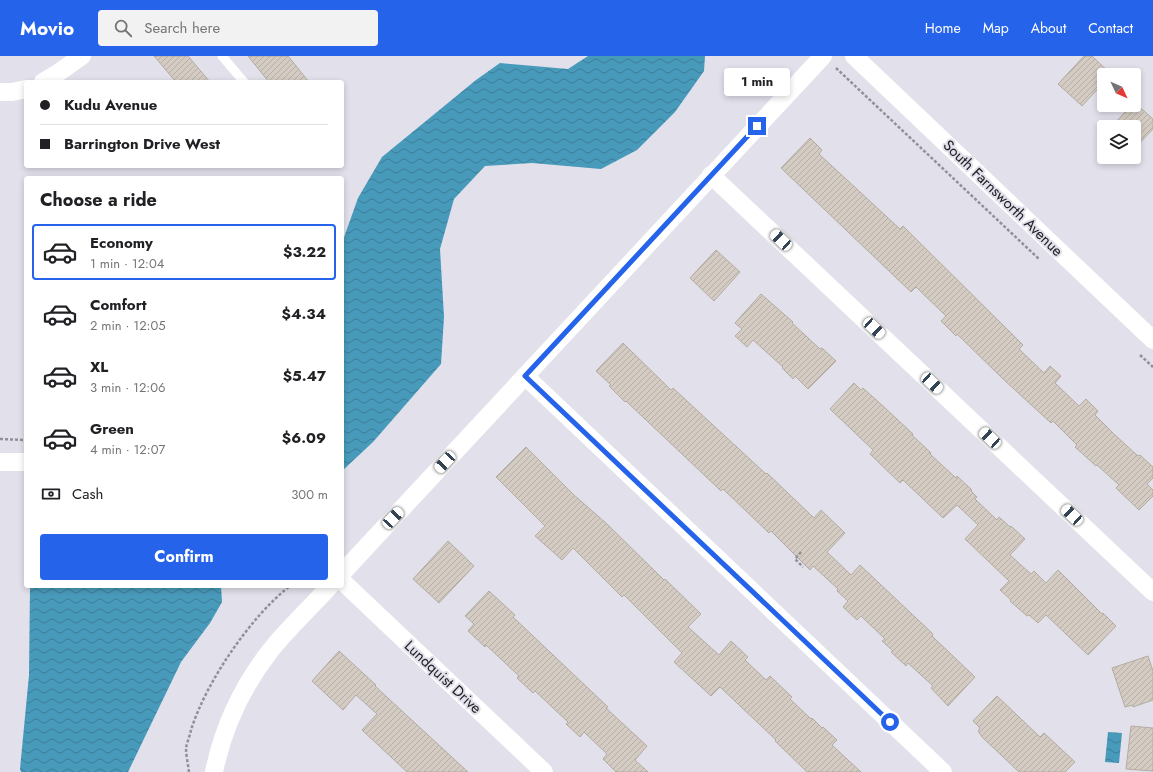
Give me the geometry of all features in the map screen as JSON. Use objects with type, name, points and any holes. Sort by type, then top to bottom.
[{"type":"street","points":[[46,80],[82,56]]},
{"type":"street","points":[[344,571],[823,56]]},
{"type":"street","name":"South Farnsworth Avenue","points":[[854,56],[1153,340]]},
{"type":"street","points":[[0,92],[12,92],[24,89]]},
{"type":"street","points":[[711,175],[1153,592]]},
{"type":"street","points":[[525,376],[943,772]]},
{"type":"street","points":[[0,462],[24,462]]},
{"type":"street","name":"Lundquist Drive","points":[[344,583],[544,772]]},
{"type":"street","points":[[214,772],[228,724],[244,689],[270,651],[328,588]]},
{"type":"lane","points":[[222,56],[242,80]]},
{"type":"path","points":[[840,72],[1042,262]]},
{"type":"path","points":[[1139,354],[1153,367]]},
{"type":"path","points":[[0,439],[24,440]]},
{"type":"path","points":[[801,552],[795,559],[803,567]]},
{"type":"path","points":[[189,772],[186,748],[193,723],[207,691],[231,652],[249,629],[268,606],[288,588]]},
{"type":"water","points":[[588,56],[705,56],[704,71],[675,112],[637,150],[601,169],[532,163],[485,166],[454,199],[440,249],[444,317],[441,364],[373,442],[344,469],[344,237],[358,198],[382,157],[476,80],[500,63],[568,69]]},
{"type":"water","points":[[30,588],[221,588],[222,602],[210,623],[181,662],[128,772],[21,772],[20,769],[29,675]]},
{"type":"water","points":[[1108,732],[1122,733],[1119,763],[1105,762]]},
{"type":"building","points":[[154,56],[188,56],[208,80],[174,80]]},
{"type":"building","points":[[248,56],[288,56],[307,80],[267,80]]},
{"type":"building","points":[[1084,56],[1092,56],[1105,68],[1097,68],[1097,90],[1082,106],[1058,84]]},
{"type":"building","points":[[1141,108],[1153,119],[1153,129],[1141,142],[1141,120],[1118,120],[1125,112],[1141,112]]},
{"type":"building","points":[[810,138],[822,150],[819,154],[900,229],[903,226],[1023,345],[1019,349],[1044,373],[1050,366],[1061,376],[1055,383],[1079,406],[1086,399],[1098,411],[1095,415],[1138,456],[1140,455],[1153,467],[1153,478],[1147,484],[1153,490],[1153,496],[1139,510],[1116,488],[1119,485],[1075,447],[1077,445],[1053,421],[1051,423],[957,334],[956,336],[941,321],[946,316],[916,287],[911,292],[781,168]]},
{"type":"building","points":[[716,250],[740,272],[714,301],[690,278]]},
{"type":"building","points":[[761,294],[793,322],[792,323],[820,349],[822,348],[836,361],[808,389],[795,376],[793,379],[782,368],[783,367],[753,340],[747,347],[735,336],[742,329],[735,323]]},
{"type":"building","points":[[623,343],[671,390],[673,388],[766,474],[767,473],[814,518],[821,510],[845,533],[827,552],[851,575],[860,565],[933,634],[932,636],[975,677],[948,706],[931,688],[933,686],[908,663],[906,666],[891,652],[893,651],[882,641],[885,639],[861,616],[857,620],[843,607],[848,601],[837,591],[838,589],[813,566],[810,570],[771,531],[769,533],[723,489],[721,491],[609,386],[611,385],[596,371]]},
{"type":"building","points":[[854,383],[861,390],[863,388],[883,406],[913,434],[912,435],[931,453],[930,454],[956,478],[957,476],[972,490],[971,491],[977,497],[975,499],[997,520],[999,517],[1025,539],[1010,555],[1031,574],[1034,571],[1046,583],[1058,570],[1116,626],[1088,655],[1046,615],[1038,623],[1029,615],[1027,616],[1000,590],[1009,581],[965,539],[978,525],[957,505],[943,518],[903,480],[900,483],[870,454],[873,450],[830,409]]},
{"type":"building","points":[[526,447],[574,495],[607,524],[701,614],[688,627],[719,655],[731,641],[748,657],[745,660],[766,680],[770,676],[792,697],[790,699],[811,719],[812,718],[837,740],[832,745],[861,772],[807,772],[775,741],[776,740],[720,687],[711,696],[674,662],[682,653],[624,595],[622,597],[573,548],[562,560],[535,536],[545,526],[496,477]]},
{"type":"building","points":[[448,541],[474,566],[439,603],[413,579]]},
{"type":"building","points":[[489,591],[515,615],[513,617],[647,746],[635,760],[648,772],[616,772],[603,759],[607,754],[584,732],[580,737],[566,724],[568,722],[535,691],[533,693],[517,678],[519,676],[486,645],[485,647],[468,631],[474,624],[465,616]]},
{"type":"building","points":[[339,651],[468,772],[407,772],[362,730],[377,714],[356,695],[343,710],[312,681]]},
{"type":"building","points":[[1148,656],[1153,671],[1153,700],[1133,707],[1133,705],[1125,707],[1112,668]]},
{"type":"building","points":[[997,696],[1040,737],[1044,733],[1075,762],[1065,772],[1019,772],[982,737],[978,731],[980,728],[973,721]]},
{"type":"building","points":[[1131,726],[1153,728],[1153,771],[1126,769]]},
{"type":"route","points":[[757,126],[525,376],[890,722]]}]
